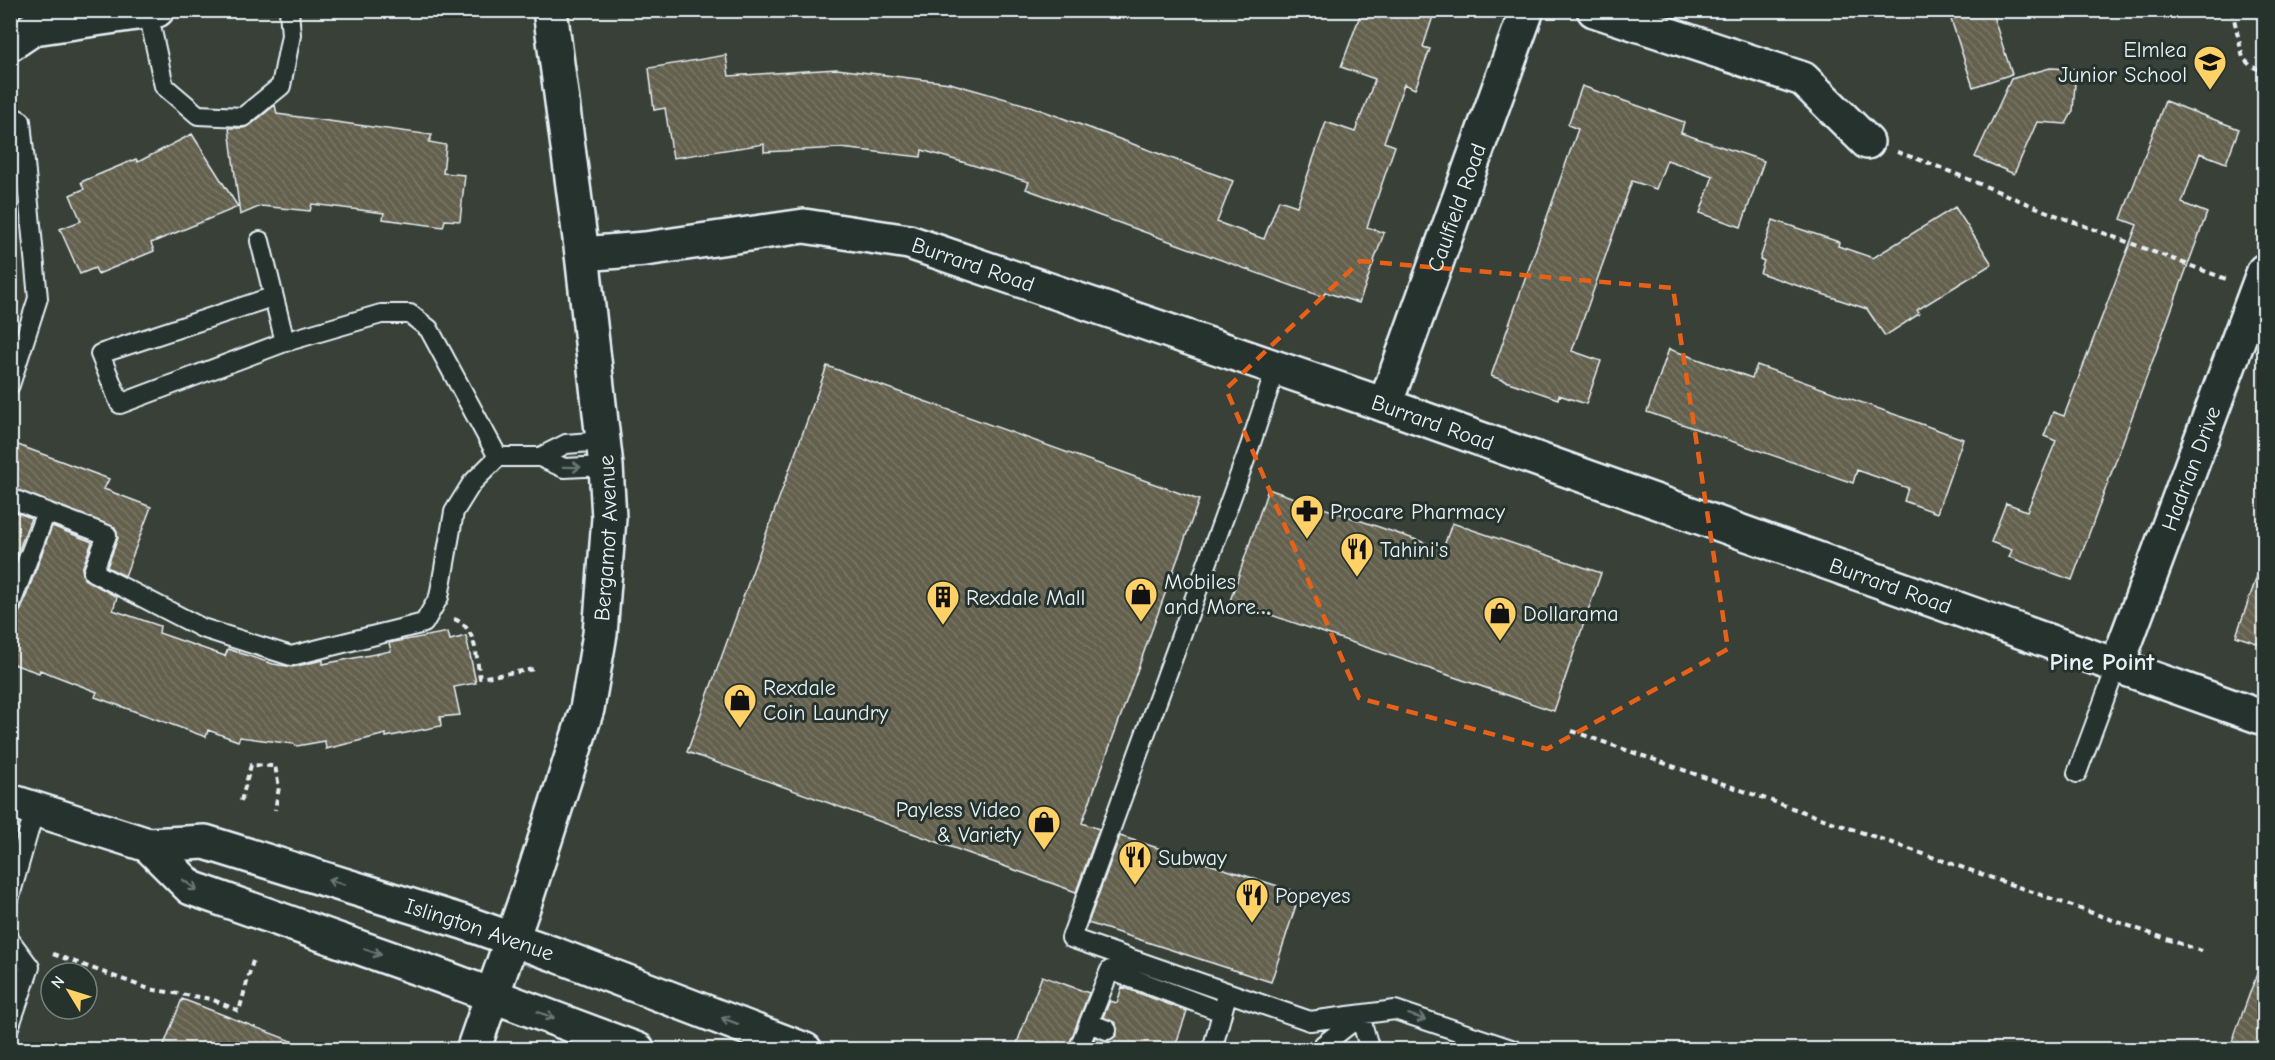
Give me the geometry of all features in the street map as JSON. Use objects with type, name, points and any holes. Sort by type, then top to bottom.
[{"type":"street","name":"Bergamot Avenue","points":[[473,1050],[531,885],[587,709],[600,634],[607,553],[609,519],[605,454],[550,10]]},
{"type":"street","name":"Caulfield Road","points":[[1385,405],[1527,10]]},
{"type":"street","points":[[1594,10],[1803,79],[1867,142]]},
{"type":"street","points":[[10,44],[34,28],[152,11]]},
{"type":"street","name":"Burrard Road","points":[[582,254],[645,249],[804,226],[909,242],[1385,405],[2265,718]]},
{"type":"street","name":"Hadrian Drive","points":[[2117,665],[2261,281]]},
{"type":"street","name":"Islington Avenue","points":[[23,805],[148,845],[205,842],[463,922],[805,1050]]},
{"type":"street","name":"Islington Avenue","points":[[148,845],[191,888],[638,1050]]},
{"type":"lane","points":[[152,11],[164,86],[198,115],[243,117],[281,86],[291,35],[289,10]]},
{"type":"lane","points":[[10,115],[21,121],[38,298],[10,385]]},
{"type":"lane","points":[[260,241],[272,297],[285,342]]},
{"type":"lane","points":[[272,297],[100,354],[120,404],[285,342],[381,314],[410,314],[429,328],[498,457]]},
{"type":"lane","points":[[1276,368],[1250,446],[1071,938],[1310,1021],[1395,1010],[1514,1050]]},
{"type":"lane","points":[[540,457],[566,444],[605,454]]},
{"type":"lane","points":[[10,498],[107,535],[93,572],[202,628],[291,656],[424,623],[439,597],[454,512],[472,483],[498,457],[540,457],[564,468],[605,454]]},
{"type":"lane","points":[[10,606],[46,512]]},
{"type":"lane","points":[[2077,773],[2117,665]]},
{"type":"lane","points":[[10,896],[23,805]]},
{"type":"lane","points":[[10,940],[30,967],[10,1025]]},
{"type":"lane","points":[[1078,1050],[1110,970],[1222,1012]]},
{"type":"lane","points":[[1212,1050],[1228,993]]},
{"type":"lane","points":[[1321,1050],[1323,1045],[1360,1016]]},
{"type":"lane","points":[[1360,1016],[1370,1050]]},
{"type":"lane","points":[[1089,1023],[1107,1030]]},
{"type":"path","points":[[2232,10],[2243,58],[2251,66],[2265,72]]},
{"type":"path","points":[[1867,142],[1929,163],[2050,213],[2261,281]]},
{"type":"path","points":[[431,611],[460,621],[471,632],[480,678],[534,669]]},
{"type":"path","points":[[1572,731],[2201,951]]},
{"type":"path","points":[[241,801],[251,765],[275,766],[279,787],[274,810]]},
{"type":"path","points":[[42,950],[149,989],[211,999],[239,1011],[254,957]]},
{"type":"highlighted area","points":[[1360,261],[1673,288],[1728,649],[1547,749],[1359,698],[1226,389]]},
{"type":"building","points":[[1362,10],[1435,10],[1423,47],[1430,49],[1415,89],[1404,84],[1384,142],[1395,146],[1367,227],[1384,233],[1359,303],[1325,292],[1323,297],[1026,189],[1029,182],[922,150],[921,157],[840,148],[764,152],[764,144],[673,158],[665,108],[654,110],[649,68],[726,55],[729,76],[837,69],[950,83],[1030,106],[1233,181],[1217,222],[1264,239],[1279,200],[1297,206],[1326,122],[1355,132],[1375,79],[1341,67]]},
{"type":"building","points":[[1948,10],[1991,10],[2012,74],[1973,87]]},
{"type":"building","points":[[2050,68],[2076,69],[2073,111],[2066,124],[2037,122],[2014,174],[1975,157],[2011,79]]},
{"type":"building","points":[[1582,86],[1684,122],[1681,133],[1764,161],[1741,227],[1700,213],[1713,176],[1667,160],[1656,189],[1632,181],[1572,351],[1601,361],[1586,404],[1559,395],[1558,399],[1491,376],[1578,129],[1568,125]]},
{"type":"building","points":[[2165,101],[2239,129],[2226,163],[2200,153],[2182,203],[2207,213],[2072,580],[2009,557],[2012,550],[1991,542],[2006,503],[2027,511],[2056,441],[2044,436],[2053,412],[2064,416],[2137,225],[2121,219]]},
{"type":"building","points":[[275,105],[277,114],[432,135],[429,142],[446,145],[443,173],[465,175],[460,221],[445,220],[443,227],[383,219],[384,213],[312,204],[310,211],[261,206],[240,215],[229,128],[249,126]]},
{"type":"building","points":[[192,134],[238,207],[151,243],[154,251],[98,274],[95,268],[80,274],[60,229],[81,221],[70,195],[84,189],[81,182],[136,159],[138,162]]},
{"type":"building","points":[[1955,207],[1992,264],[1917,310],[1919,314],[1885,336],[1867,309],[1760,273],[1764,261],[1760,259],[1773,220],[1839,242],[1838,246],[1873,258]]},
{"type":"building","points":[[1669,349],[1752,378],[1757,365],[1963,439],[1937,513],[1904,501],[1908,488],[1857,470],[1853,483],[1647,412]]},
{"type":"building","name":"Rexdale Mall","points":[[827,366],[1199,500],[1082,823],[1099,829],[1076,892],[687,752]]},
{"type":"building","points":[[10,442],[109,479],[104,489],[151,507],[125,576],[107,567],[118,538],[115,527],[10,487]]},
{"type":"building","points":[[1268,489],[1443,549],[1452,523],[1601,573],[1554,711],[1230,601]]},
{"type":"building","points":[[10,510],[31,518],[10,573]]},
{"type":"building","points":[[52,526],[92,542],[82,569],[84,579],[117,597],[113,610],[160,626],[159,633],[225,656],[228,649],[273,664],[293,667],[323,660],[323,664],[391,651],[389,643],[448,632],[450,640],[466,636],[476,683],[454,687],[460,715],[440,717],[441,726],[386,737],[386,734],[326,749],[325,741],[297,746],[240,737],[238,741],[208,730],[206,737],[95,697],[97,692],[40,670],[39,673],[10,663],[10,617],[17,615],[21,610]]},
{"type":"building","points":[[2261,565],[2265,566],[2265,646],[2236,636]]},
{"type":"building","points":[[1120,836],[1300,893],[1271,982],[1088,923]]},
{"type":"building","points":[[2262,960],[2265,960],[2265,1050],[2229,1050]]},
{"type":"building","points":[[1042,976],[1089,993],[1067,1050],[1035,1050],[1017,1043]]},
{"type":"building","points":[[1122,987],[1187,1011],[1174,1050],[1090,1050],[1095,1037],[1108,1041],[1117,1035],[1116,1023],[1103,1017],[1110,1001],[1117,1003]]},
{"type":"building","points":[[182,999],[307,1047],[307,1050],[162,1050]]},
{"type":"place","name":"Elmlea Junior School","points":[[2210,91]]},
{"type":"place","name":"Procare Pharmacy","points":[[1307,540]]},
{"type":"place","name":"Tahini's","points":[[1357,578]]},
{"type":"place","name":"Mobiles and More…","points":[[1141,623]]},
{"type":"place","name":"Rexdale Mall","points":[[943,626]]},
{"type":"place","name":"Dollarama","points":[[1500,642]]},
{"type":"place","name":"Rexdale Coin Laundry","points":[[740,729]]},
{"type":"place","name":"Payless Video & Variety","points":[[1044,851]]},
{"type":"place","name":"Subway","points":[[1135,886]]},
{"type":"place","name":"Popeyes","points":[[1252,924]]},
{"type":"district","name":"Pine Point","points":[[2102,662]]}]
